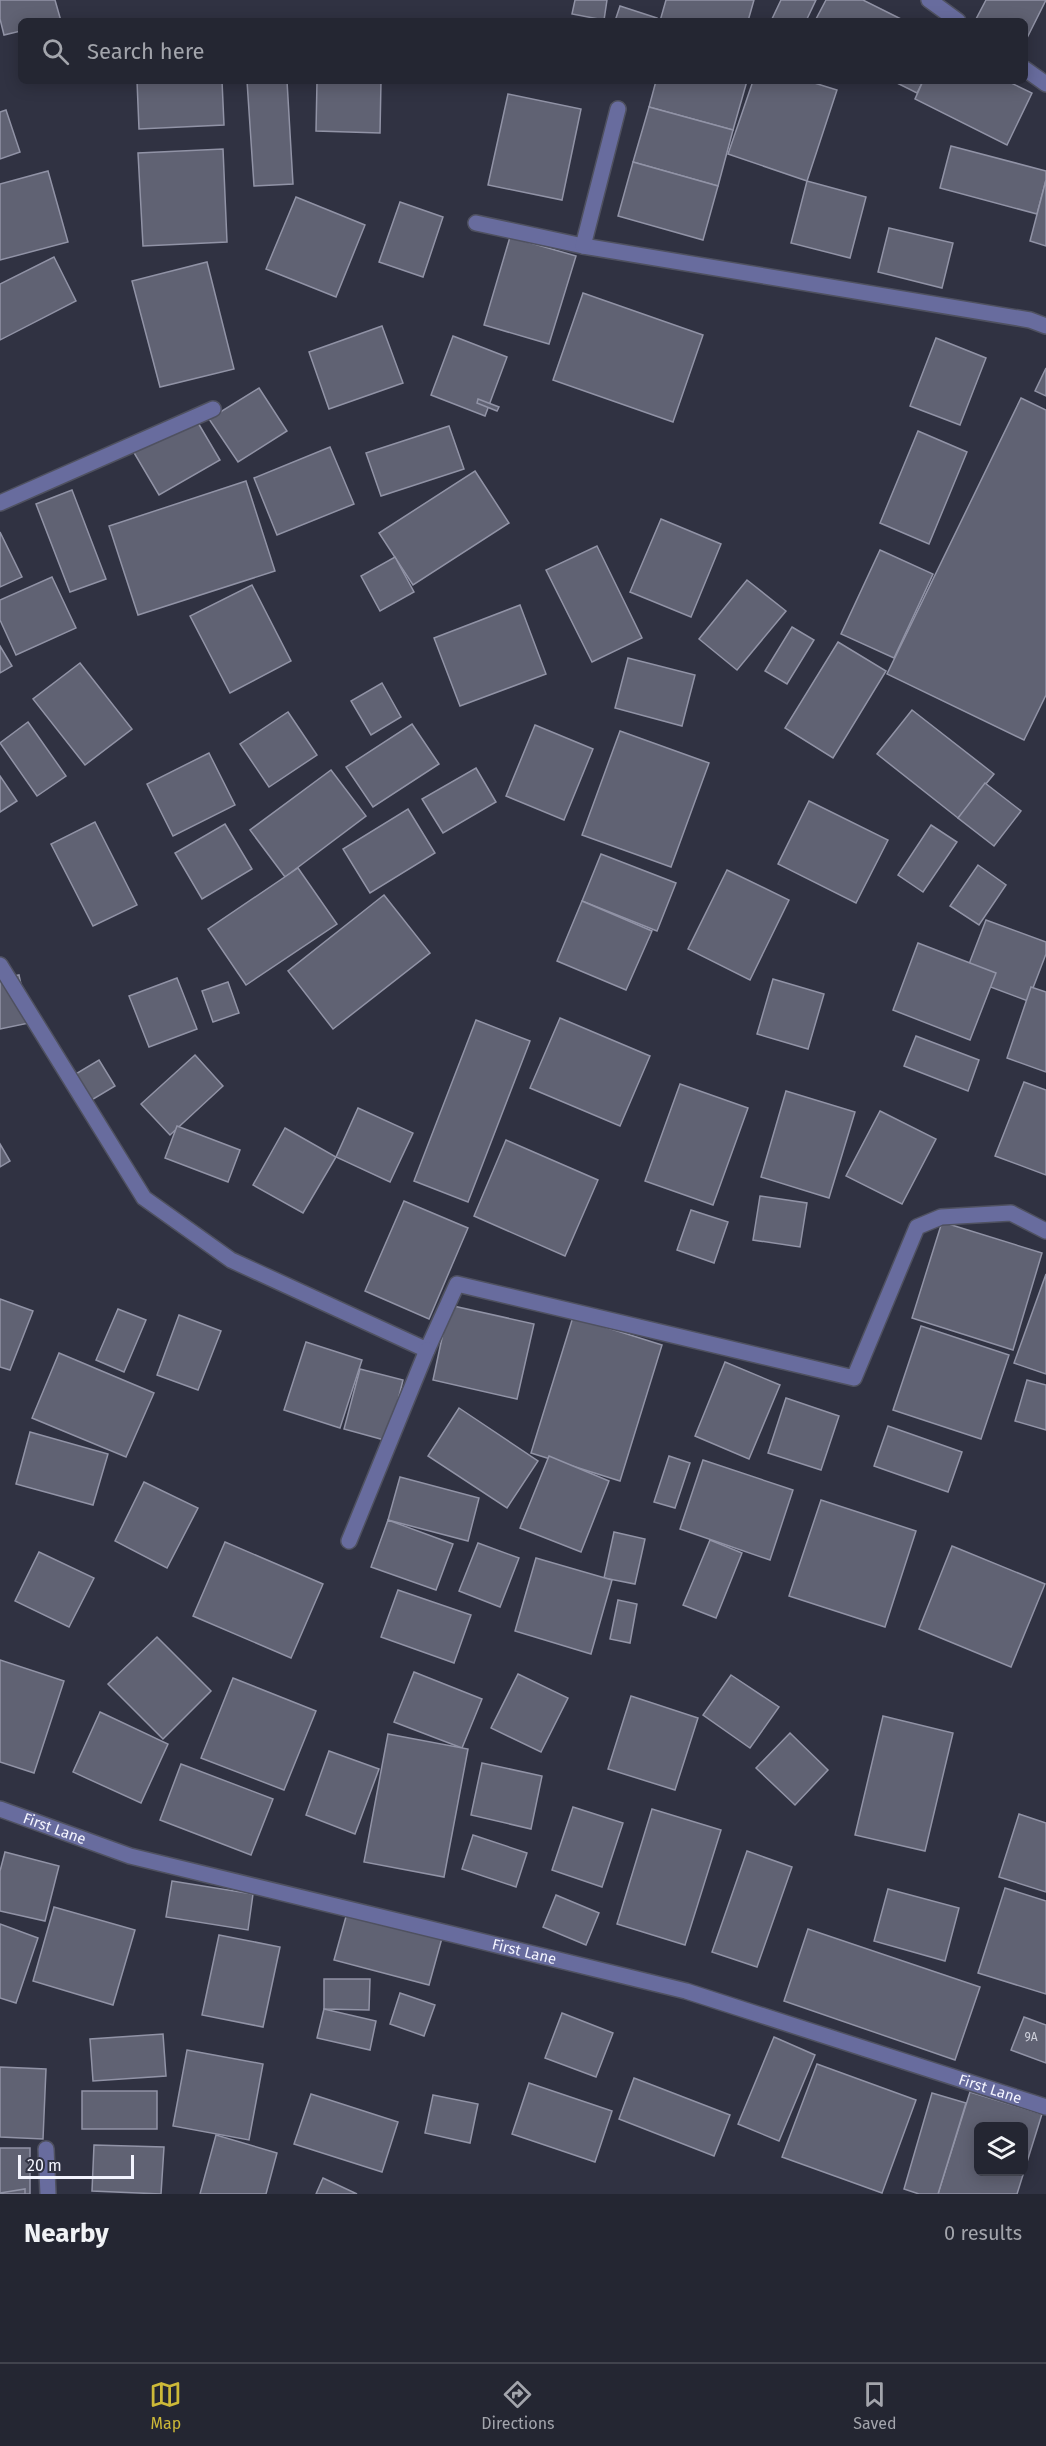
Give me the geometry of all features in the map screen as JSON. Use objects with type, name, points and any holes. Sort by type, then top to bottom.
[{"type":"street","points":[[929,0],[954,18]]},
{"type":"street","points":[[1028,71],[1046,84]]},
{"type":"street","points":[[583,246],[618,109]]},
{"type":"street","points":[[476,223],[583,246],[1030,320],[1046,326]]},
{"type":"street","points":[[0,503],[213,409]]},
{"type":"street","points":[[0,965],[144,1198],[231,1260],[427,1350]]},
{"type":"street","points":[[349,1541],[427,1350],[457,1284],[854,1378],[917,1227],[941,1217],[1011,1213],[1046,1231]]},
{"type":"street","name":"First Lane","points":[[0,1809],[130,1856],[686,1991],[1046,2107]]},
{"type":"street","points":[[46,2150],[48,2194]]},
{"type":"building","points":[[0,0],[55,0],[60,18],[18,18],[18,32],[4,35],[0,19]]},
{"type":"building","points":[[575,0],[607,0],[604,18],[572,14]]},
{"type":"building","points":[[666,0],[754,0],[749,18],[661,18]]},
{"type":"building","points":[[781,0],[816,0],[807,18],[772,18]]},
{"type":"building","points":[[826,0],[863,0],[899,18],[817,18]]},
{"type":"building","points":[[986,0],[1046,0],[1028,36],[1028,18],[977,18]]},
{"type":"building","points":[[620,6],[657,18],[616,18]]},
{"type":"building","points":[[137,84],[222,84],[224,125],[139,129]]},
{"type":"building","points":[[247,84],[287,84],[293,184],[254,186]]},
{"type":"building","points":[[317,84],[381,84],[380,133],[316,131]]},
{"type":"building","points":[[655,84],[746,84],[733,130],[649,107]]},
{"type":"building","points":[[752,84],[818,84],[837,90],[807,181],[728,154]]},
{"type":"building","points":[[899,84],[922,84],[917,93]]},
{"type":"building","points":[[922,84],[1013,84],[1032,93],[1007,145],[915,99]]},
{"type":"building","points":[[508,94],[581,109],[562,200],[488,185]]},
{"type":"building","points":[[649,107],[733,130],[718,186],[633,162]]},
{"type":"building","points":[[6,110],[20,152],[0,159],[0,112]]},
{"type":"building","points":[[951,146],[1046,171],[1046,180],[1037,214],[940,188]]},
{"type":"building","points":[[223,149],[227,242],[143,246],[138,153]]},
{"type":"building","points":[[633,162],[718,186],[703,240],[618,216]]},
{"type":"building","points":[[48,171],[68,242],[0,260],[0,184]]},
{"type":"building","points":[[1046,180],[1046,246],[1030,241]]},
{"type":"building","points":[[807,181],[866,197],[850,258],[791,243]]},
{"type":"building","points":[[296,197],[365,225],[336,297],[266,269]]},
{"type":"building","points":[[400,202],[443,217],[423,277],[379,262]]},
{"type":"building","points":[[889,228],[953,243],[942,288],[878,272]]},
{"type":"building","points":[[510,237],[576,256],[549,344],[484,325]]},
{"type":"building","points":[[54,257],[76,301],[0,340],[0,284]]},
{"type":"building","points":[[207,262],[234,369],[160,387],[132,281]]},
{"type":"building","points":[[583,293],[703,335],[673,422],[553,380]]},
{"type":"building","points":[[382,326],[403,383],[329,409],[309,352]]},
{"type":"building","points":[[453,336],[507,357],[485,416],[431,395]]},
{"type":"building","points":[[936,338],[986,358],[960,425],[910,406]]},
{"type":"building","points":[[1046,368],[1046,396],[1035,391]]},
{"type":"building","points":[[259,388],[287,431],[238,462],[209,419]]},
{"type":"building","points":[[1021,398],[1046,410],[1046,695],[1024,740],[887,674]]},
{"type":"building","points":[[478,399],[499,407],[497,411],[477,403]]},
{"type":"building","points":[[194,416],[220,460],[159,495],[133,451]]},
{"type":"building","points":[[449,426],[464,469],[381,496],[366,453]]},
{"type":"building","points":[[918,431],[967,452],[929,544],[880,523]]},
{"type":"building","points":[[330,447],[354,504],[277,535],[254,478]]},
{"type":"building","points":[[475,471],[509,523],[413,585],[379,533]]},
{"type":"building","points":[[246,481],[275,571],[138,615],[109,526]]},
{"type":"building","points":[[72,490],[106,579],[70,592],[36,504]]},
{"type":"building","points":[[661,519],[721,544],[691,617],[630,592]]},
{"type":"building","points":[[0,532],[22,577],[0,587]]},
{"type":"building","points":[[597,546],[642,638],[592,662],[546,570]]},
{"type":"building","points":[[880,550],[933,574],[894,658],[841,634]]},
{"type":"building","points":[[395,557],[414,592],[380,611],[361,576]]},
{"type":"building","points":[[52,577],[76,628],[16,655],[0,620],[0,600]]},
{"type":"building","points":[[747,580],[786,611],[737,670],[699,639]]},
{"type":"building","points":[[252,585],[291,661],[230,693],[190,616]]},
{"type":"building","points":[[520,605],[546,674],[460,706],[434,638]]},
{"type":"building","points":[[792,627],[814,640],[787,684],[765,671]]},
{"type":"building","points":[[838,642],[886,671],[833,758],[785,728]]},
{"type":"building","points":[[0,646],[12,666],[0,673]]},
{"type":"building","points":[[628,658],[695,675],[682,726],[615,708]]},
{"type":"building","points":[[80,663],[132,729],[85,765],[33,699]]},
{"type":"building","points":[[382,683],[401,717],[371,735],[351,701]]},
{"type":"building","points":[[912,710],[994,774],[958,818],[877,754]]},
{"type":"building","points":[[288,712],[317,755],[269,787],[240,744]]},
{"type":"building","points":[[28,722],[66,776],[37,796],[0,743]]},
{"type":"building","points":[[412,724],[439,764],[373,807],[346,767]]},
{"type":"building","points":[[535,725],[593,749],[564,820],[506,796]]},
{"type":"building","points":[[620,731],[709,763],[671,867],[582,835]]},
{"type":"building","points":[[209,753],[235,805],[173,836],[147,784]]},
{"type":"building","points":[[476,768],[496,802],[443,833],[422,799]]},
{"type":"building","points":[[331,770],[366,816],[285,877],[250,830]]},
{"type":"building","points":[[0,776],[17,801],[0,812]]},
{"type":"building","points":[[985,783],[1021,811],[994,846],[958,818]]},
{"type":"building","points":[[809,801],[888,840],[856,903],[778,864]]},
{"type":"building","points":[[408,809],[435,853],[370,893],[343,849]]},
{"type":"building","points":[[95,822],[137,905],[93,926],[51,844]]},
{"type":"building","points":[[225,824],[252,869],[202,899],[175,853]]},
{"type":"building","points":[[931,825],[957,842],[923,892],[898,875]]},
{"type":"building","points":[[601,854],[676,883],[657,931],[582,901]]},
{"type":"building","points":[[978,865],[1006,885],[979,925],[950,906]]},
{"type":"building","points":[[298,868],[337,924],[246,985],[208,929]]},
{"type":"building","points":[[727,870],[789,900],[750,980],[688,949]]},
{"type":"building","points":[[384,895],[430,953],[333,1029],[288,971]]},
{"type":"building","points":[[582,901],[652,931],[626,990],[557,961]]},
{"type":"building","points":[[986,920],[1046,942],[1046,954],[1028,1001],[964,977]]},
{"type":"building","points":[[918,943],[996,973],[970,1040],[893,1010]]},
{"type":"building","points":[[19,975],[29,1023],[0,1029],[0,979]]},
{"type":"building","points":[[177,978],[197,1029],[149,1047],[129,996]]},
{"type":"building","points":[[773,979],[824,994],[808,1049],[757,1034]]},
{"type":"building","points":[[228,982],[239,1013],[213,1022],[202,991]]},
{"type":"building","points":[[1031,987],[1046,992],[1046,1072],[1007,1058]]},
{"type":"building","points":[[560,1018],[650,1056],[620,1126],[530,1088]]},
{"type":"building","points":[[476,1020],[530,1041],[468,1202],[414,1181]]},
{"type":"building","points":[[916,1036],[979,1060],[968,1091],[904,1066]]},
{"type":"building","points":[[195,1055],[223,1086],[170,1135],[141,1104]]},
{"type":"building","points":[[99,1060],[115,1086],[85,1104],[69,1078]]},
{"type":"building","points":[[1024,1082],[1046,1090],[1046,1175],[995,1156]]},
{"type":"building","points":[[680,1084],[748,1108],[713,1205],[645,1181]]},
{"type":"building","points":[[786,1091],[855,1112],[829,1198],[761,1177]]},
{"type":"building","points":[[358,1108],[413,1133],[390,1182],[336,1157]]},
{"type":"building","points":[[880,1111],[936,1139],[902,1204],[846,1176]]},
{"type":"building","points":[[177,1126],[240,1150],[228,1182],[165,1158]]},
{"type":"building","points":[[285,1128],[336,1157],[303,1213],[253,1185]]},
{"type":"building","points":[[506,1140],[598,1180],[565,1256],[474,1216]]},
{"type":"building","points":[[0,1144],[10,1161],[0,1167]]},
{"type":"building","points":[[760,1196],[807,1203],[800,1247],[753,1240]]},
{"type":"building","points":[[404,1201],[468,1228],[429,1319],[365,1291]]},
{"type":"building","points":[[691,1210],[728,1222],[714,1263],[677,1250]]},
{"type":"building","points":[[942,1222],[1042,1253],[1013,1350],[912,1318]]},
{"type":"building","points":[[1046,1274],[1046,1374],[1014,1363]]},
{"type":"building","points":[[0,1299],[33,1311],[10,1370],[0,1367]]},
{"type":"building","points":[[449,1305],[534,1324],[517,1399],[433,1380]]},
{"type":"building","points":[[118,1309],[146,1320],[124,1372],[96,1360]]},
{"type":"building","points":[[179,1315],[221,1331],[198,1390],[157,1375]]},
{"type":"building","points":[[573,1317],[662,1345],[620,1481],[531,1453]]},
{"type":"building","points":[[921,1326],[1009,1355],[981,1439],[893,1410]]},
{"type":"building","points":[[306,1342],[362,1360],[340,1428],[284,1410]]},
{"type":"building","points":[[59,1353],[154,1393],[126,1457],[32,1418]]},
{"type":"building","points":[[725,1362],[780,1385],[749,1459],[695,1436]]},
{"type":"building","points":[[360,1369],[403,1380],[388,1441],[344,1429]]},
{"type":"building","points":[[1027,1380],[1046,1385],[1046,1430],[1015,1421]]},
{"type":"building","points":[[786,1398],[839,1416],[821,1470],[768,1453]]},
{"type":"building","points":[[459,1408],[538,1461],[507,1508],[428,1456]]},
{"type":"building","points":[[888,1426],[962,1452],[948,1492],[874,1466]]},
{"type":"building","points":[[30,1432],[108,1454],[93,1505],[16,1484]]},
{"type":"building","points":[[549,1456],[609,1481],[581,1552],[520,1528]]},
{"type":"building","points":[[669,1456],[690,1463],[675,1508],[654,1502]]},
{"type":"building","points":[[703,1460],[793,1490],[770,1560],[680,1529]]},
{"type":"building","points":[[400,1477],[479,1498],[468,1541],[388,1520]]},
{"type":"building","points":[[144,1482],[198,1508],[167,1568],[115,1541]]},
{"type":"building","points":[[821,1500],[916,1531],[885,1627],[789,1596]]},
{"type":"building","points":[[388,1520],[453,1544],[436,1590],[371,1567]]},
{"type":"building","points":[[614,1532],[645,1539],[635,1584],[604,1578]]},
{"type":"building","points":[[710,1540],[742,1553],[716,1618],[683,1605]]},
{"type":"building","points":[[225,1542],[323,1584],[291,1658],[193,1616]]},
{"type":"building","points":[[478,1543],[519,1558],[500,1607],[459,1591]]},
{"type":"building","points":[[952,1546],[1045,1584],[1011,1667],[919,1629]]},
{"type":"building","points":[[39,1552],[94,1578],[69,1627],[15,1601]]},
{"type":"building","points":[[536,1558],[612,1580],[591,1654],[515,1631]]},
{"type":"building","points":[[398,1590],[471,1615],[454,1663],[381,1637]]},
{"type":"building","points":[[618,1600],[637,1604],[630,1643],[610,1639]]},
{"type":"building","points":[[157,1637],[211,1691],[163,1739],[108,1684]]},
{"type":"building","points":[[0,1660],[64,1681],[34,1773],[0,1762]]},
{"type":"building","points":[[414,1672],[482,1699],[462,1748],[394,1722]]},
{"type":"building","points":[[518,1674],[568,1698],[541,1752],[491,1728]]},
{"type":"building","points":[[731,1675],[779,1707],[750,1748],[703,1715]]},
{"type":"building","points":[[233,1678],[316,1711],[284,1790],[201,1758]]},
{"type":"building","points":[[631,1696],[698,1718],[675,1790],[608,1769]]},
{"type":"building","points":[[100,1712],[168,1744],[141,1803],[73,1772]]},
{"type":"building","points":[[883,1716],[953,1733],[925,1851],[855,1835]]},
{"type":"building","points":[[790,1733],[828,1770],[795,1805],[756,1768]]},
{"type":"building","points":[[388,1734],[468,1749],[444,1877],[364,1862]]},
{"type":"building","points":[[329,1751],[379,1769],[355,1834],[306,1815]]},
{"type":"building","points":[[482,1763],[542,1776],[531,1829],[471,1815]]},
{"type":"building","points":[[181,1764],[273,1799],[251,1855],[160,1820]]},
{"type":"building","points":[[573,1807],[623,1823],[602,1887],[552,1870]]},
{"type":"building","points":[[652,1809],[721,1830],[685,1945],[617,1924]]},
{"type":"building","points":[[1019,1814],[1046,1823],[1046,1892],[999,1877]]},
{"type":"building","points":[[473,1835],[527,1853],[516,1887],[462,1869]]},
{"type":"building","points":[[747,1851],[792,1867],[757,1967],[712,1952]]},
{"type":"building","points":[[5,1852],[59,1866],[45,1921],[0,1911],[0,1871]]},
{"type":"building","points":[[172,1881],[253,1894],[248,1930],[166,1917]]},
{"type":"building","points":[[1005,1888],[1046,1901],[1046,1994],[978,1973]]},
{"type":"building","points":[[888,1889],[959,1908],[945,1961],[874,1941]]},
{"type":"building","points":[[556,1895],[599,1913],[586,1945],[543,1927]]},
{"type":"building","points":[[54,1907],[135,1930],[113,2005],[33,1981]]},
{"type":"building","points":[[347,1913],[442,1938],[429,1985],[334,1960]]},
{"type":"building","points":[[0,1924],[38,1938],[16,2003],[0,1998]]},
{"type":"building","points":[[808,1929],[980,1987],[955,2060],[784,2001]]},
{"type":"building","points":[[219,1935],[280,1947],[263,2027],[202,2015]]},
{"type":"building","points":[[324,1979],[370,1979],[369,2010],[324,2009]]},
{"type":"building","points":[[400,1993],[435,2005],[424,2036],[390,2024]]},
{"type":"building","points":[[324,2009],[376,2021],[370,2050],[317,2038]]},
{"type":"building","points":[[562,2013],[613,2033],[596,2077],[545,2058]]},
{"type":"building","points":[[1024,2017],[1046,2025],[1046,2063],[1011,2050]]},
{"type":"building","points":[[163,2034],[166,2076],[93,2081],[90,2039]]},
{"type":"building","points":[[774,2037],[815,2055],[779,2141],[738,2124]]},
{"type":"building","points":[[187,2050],[263,2064],[249,2140],[173,2126]]},
{"type":"building","points":[[817,2064],[916,2100],[882,2193],[782,2157]]},
{"type":"building","points":[[0,2067],[46,2069],[43,2139],[0,2137]]},
{"type":"building","points":[[634,2078],[730,2115],[714,2156],[619,2119]]},
{"type":"building","points":[[529,2083],[612,2111],[595,2162],[512,2134]]},
{"type":"building","points":[[82,2091],[157,2091],[157,2129],[82,2129]]},
{"type":"building","points":[[970,2092],[1042,2114],[1028,2159],[1028,2122],[974,2122],[974,2176],[1023,2176],[1017,2194],[938,2194]]},
{"type":"building","points":[[932,2093],[966,2103],[938,2194],[919,2194],[904,2189]]},
{"type":"building","points":[[311,2094],[398,2122],[382,2172],[294,2144]]},
{"type":"building","points":[[433,2095],[478,2104],[470,2143],[425,2133]]},
{"type":"building","points":[[216,2135],[277,2153],[266,2194],[200,2194]]},
{"type":"building","points":[[94,2145],[164,2147],[161,2194],[92,2191]]},
{"type":"building","points":[[0,2148],[30,2148],[30,2194],[0,2194]]},
{"type":"building","points":[[323,2178],[357,2194],[316,2194]]},
{"type":"building","points":[[25,2189],[25,2194],[0,2194],[0,2193]]}]
